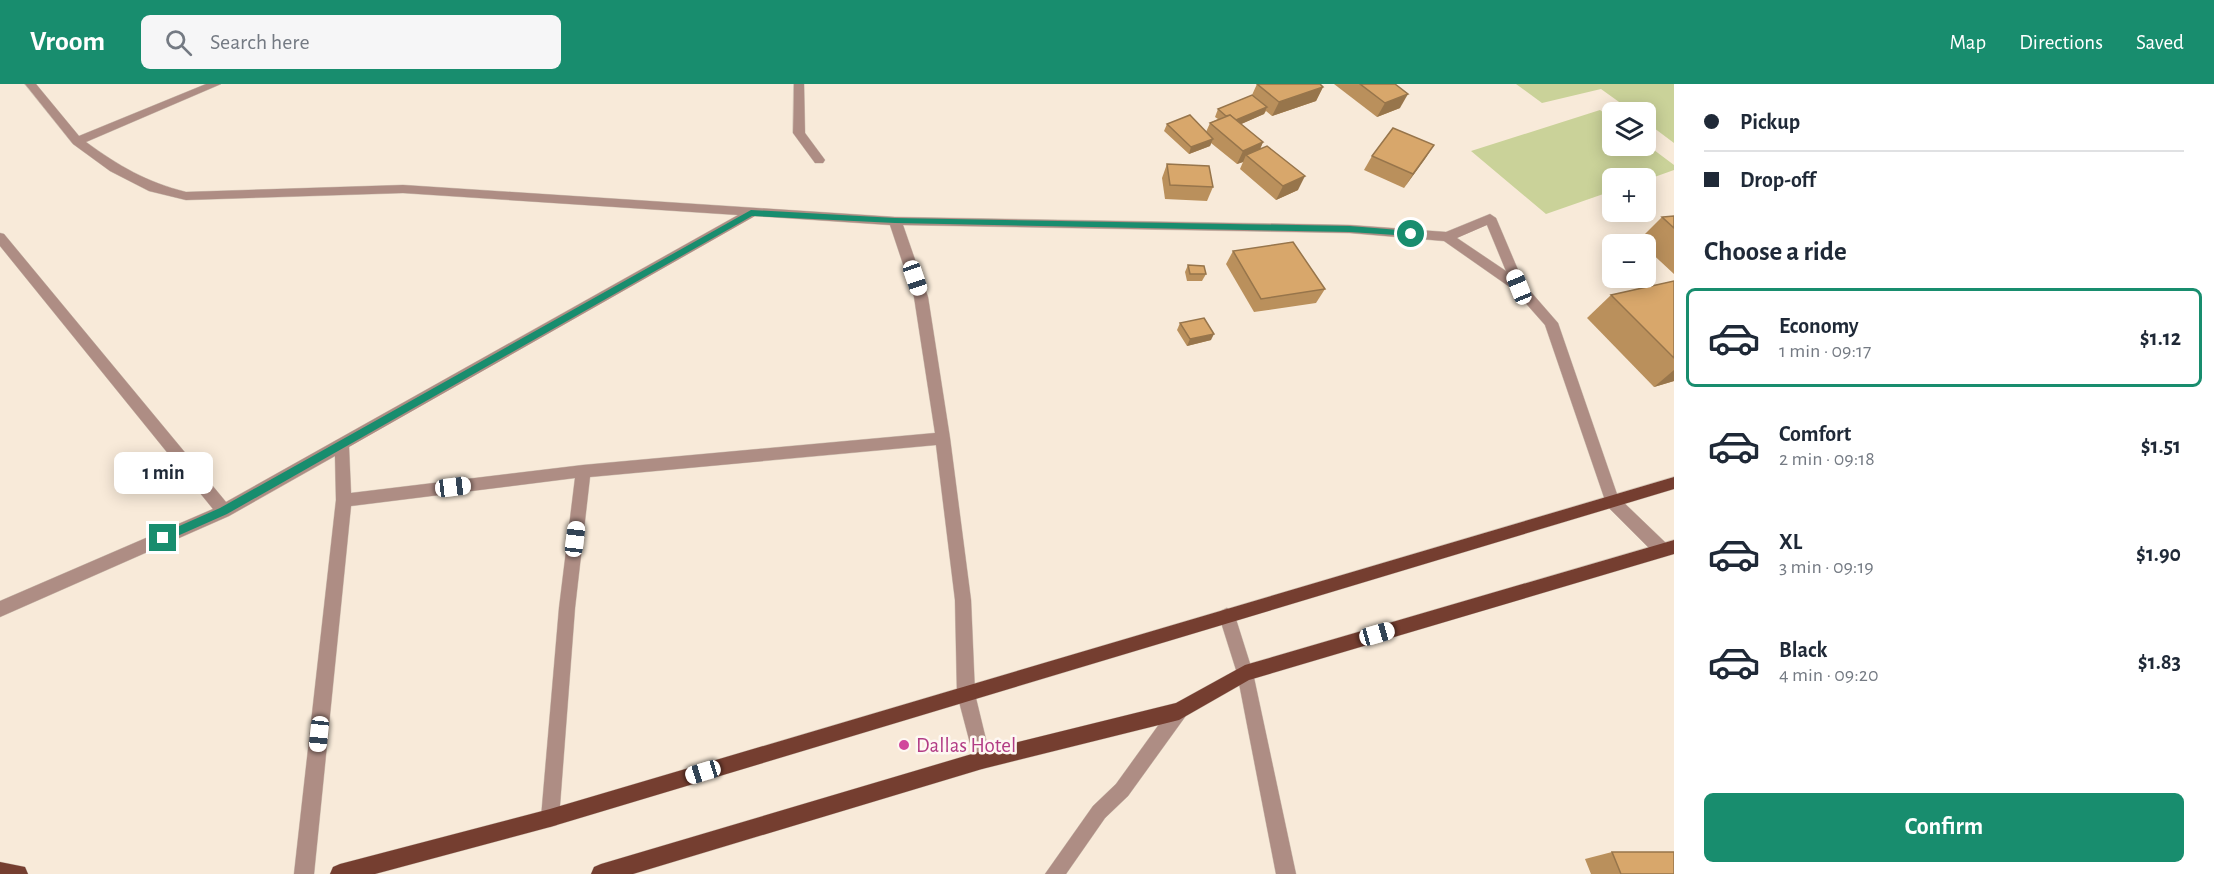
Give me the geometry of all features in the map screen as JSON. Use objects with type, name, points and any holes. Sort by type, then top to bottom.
[{"type":"main road","points":[[340,874],[550,818],[1674,483]]},
{"type":"main road","points":[[601,874],[982,760],[1179,711],[1245,673],[1668,549]]},
{"type":"main road","points":[[0,871],[18,874]]},
{"type":"street","points":[[30,84],[77,141],[114,168],[153,188],[186,196],[403,189],[895,221],[1350,229],[1447,237],[1490,218],[1519,287]]},
{"type":"street","points":[[77,141],[216,84]]},
{"type":"street","points":[[799,84],[800,133],[819,160]]},
{"type":"street","points":[[0,609],[224,511],[751,213]]},
{"type":"street","points":[[895,221],[921,297],[943,438],[963,600],[966,694],[982,760]]},
{"type":"street","points":[[0,237],[224,511]]},
{"type":"street","points":[[1447,237],[1519,287],[1551,323],[1612,501],[1668,549]]},
{"type":"street","points":[[344,500],[584,471],[943,438]]},
{"type":"street","points":[[304,874],[344,500],[342,444]]},
{"type":"street","points":[[550,818],[567,608],[584,471]]},
{"type":"street","points":[[1227,616],[1245,673],[1286,874]]},
{"type":"street","points":[[1055,874],[1099,812],[1122,790],[1179,711]]},
{"type":"green space","points":[[1516,84],[1674,84],[1674,143],[1656,130],[1656,102],[1619,102],[1601,89],[1542,103]]},
{"type":"green space","points":[[1600,110],[1602,112],[1602,156],[1656,156],[1656,152],[1674,165],[1674,170],[1656,176],[1656,168],[1602,168],[1602,194],[1546,214],[1471,151]]},
{"type":"building","points":[[1257,84],[1320,84],[1323,87],[1279,102]]},
{"type":"building","points":[[1360,84],[1395,84],[1408,94],[1385,103]]},
{"type":"building","points":[[1252,95],[1267,107],[1236,120],[1230,115],[1226,116],[1218,109]]},
{"type":"building","points":[[1190,115],[1213,139],[1191,147],[1167,124]]},
{"type":"building","points":[[1230,115],[1263,142],[1243,151],[1210,123]]},
{"type":"building","points":[[1393,128],[1434,145],[1413,174],[1372,156]]},
{"type":"building","points":[[1267,146],[1305,176],[1283,186],[1246,155]]},
{"type":"building","points":[[1167,164],[1209,166],[1213,187],[1170,185]]},
{"type":"building","points":[[1674,216],[1674,228],[1662,217]]},
{"type":"building","points":[[1293,242],[1325,289],[1261,299],[1233,251]]},
{"type":"building","points":[[1188,265],[1204,266],[1206,274],[1190,274]]},
{"type":"building","points":[[1674,281],[1674,358],[1611,295],[1642,288],[1656,288],[1656,285]]},
{"type":"building","points":[[1204,318],[1214,334],[1190,339],[1180,323]]},
{"type":"building","points":[[1612,852],[1674,852],[1674,874],[1621,874]]},
{"type":"place","name":"Dallas Hotel","points":[[904,745]]},
{"type":"route","points":[[163,538],[224,511],[751,213],[895,221],[1350,229],[1411,234]]}]
